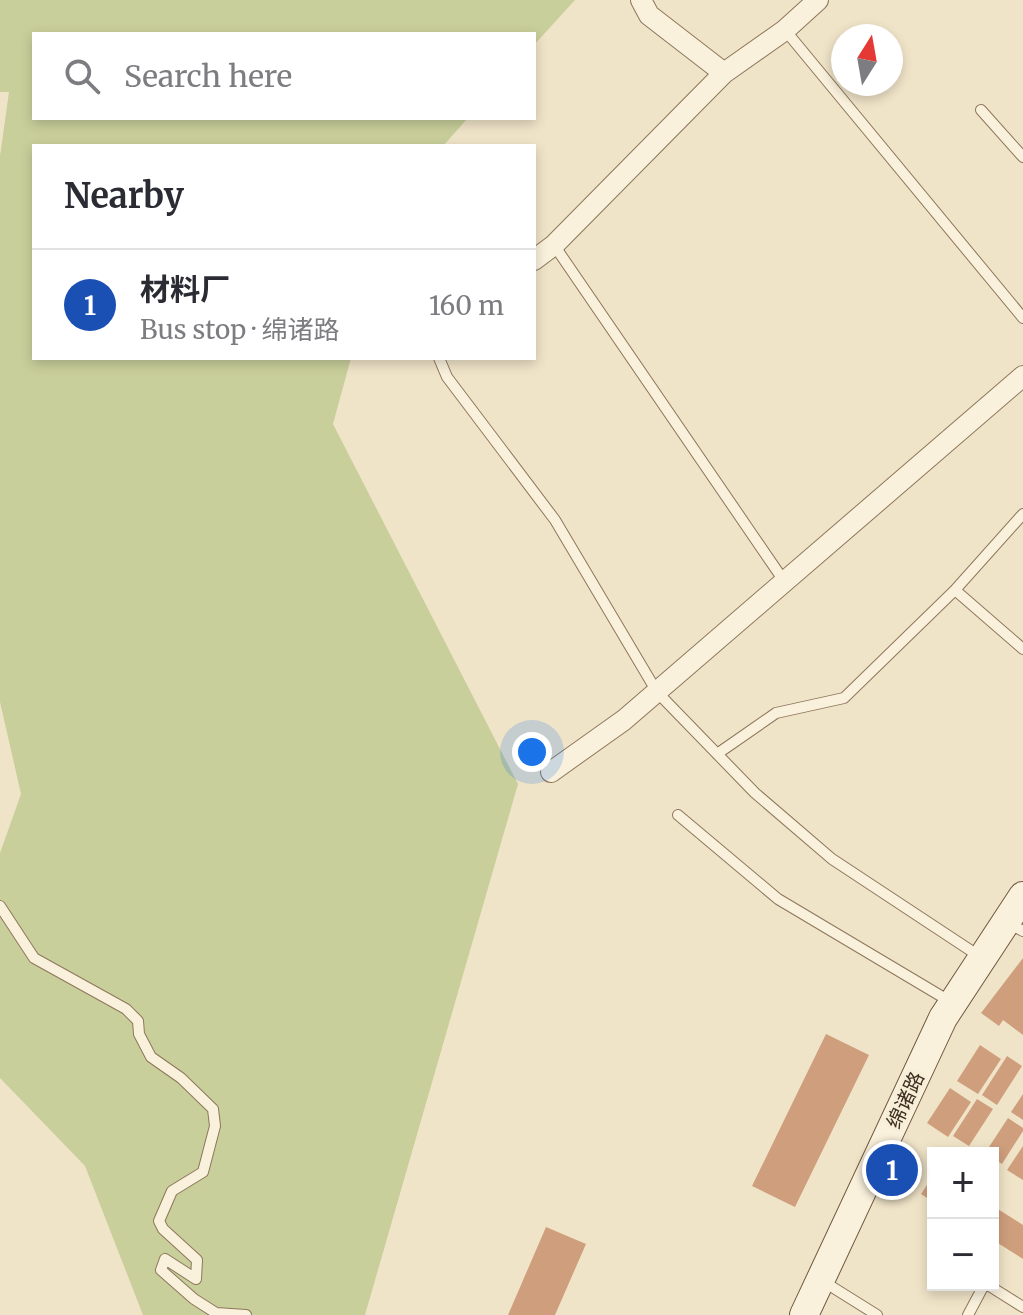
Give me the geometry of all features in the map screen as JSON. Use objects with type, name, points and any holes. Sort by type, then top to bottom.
[{"type":"street","points":[[641,0],[649,15],[724,73]]},
{"type":"street","points":[[536,258],[554,245],[724,73],[785,30],[818,0]]},
{"type":"street","points":[[551,772],[624,720],[1023,376]]},
{"type":"street","name":"绵诸路","points":[[804,1315],[943,1018],[981,958],[1014,926],[1023,896]]},
{"type":"lane","points":[[785,30],[1023,318]]},
{"type":"lane","points":[[981,110],[1023,157]]},
{"type":"lane","points":[[554,245],[784,581]]},
{"type":"lane","points":[[440,360],[447,377],[555,520],[657,692],[755,793],[832,859],[981,958]]},
{"type":"lane","points":[[717,754],[776,713],[844,698],[955,590],[1023,514]]},
{"type":"lane","points":[[955,590],[1023,649]]},
{"type":"lane","points":[[678,815],[778,899],[953,1003]]},
{"type":"lane","points":[[0,906],[34,958],[126,1009],[138,1021],[139,1034],[151,1057],[181,1078],[213,1109],[215,1126],[203,1172],[172,1191],[159,1221],[163,1229],[197,1260],[196,1279],[165,1259],[161,1270],[194,1299],[216,1313],[246,1315]]},
{"type":"lane","points":[[821,1279],[877,1315]]},
{"type":"lane","points":[[968,1315],[982,1291]]},
{"type":"lane","points":[[996,1291],[1023,1307]]},
{"type":"green space","points":[[0,0],[575,0],[536,43],[536,32],[32,32],[32,120],[466,120],[445,144],[32,144],[32,360],[350,360],[333,424],[518,784],[365,1315],[143,1315],[85,1166],[0,1078],[0,853],[21,794],[0,702],[0,156],[9,92],[0,92]]},
{"type":"building","points":[[1023,958],[1023,1035],[1003,1020],[999,1026],[981,1013]]},
{"type":"building","points":[[826,1034],[869,1055],[795,1207],[752,1186]]},
{"type":"building","points":[[980,1045],[1001,1059],[978,1094],[957,1081]]},
{"type":"building","points":[[1007,1056],[1022,1066],[997,1105],[982,1095]]},
{"type":"building","points":[[950,1088],[971,1102],[948,1137],[927,1123]]},
{"type":"building","points":[[1023,1094],[1023,1120],[1011,1112]]},
{"type":"building","points":[[977,1099],[993,1109],[969,1146],[953,1136]]},
{"type":"building","points":[[1008,1118],[1023,1128],[1002,1164],[999,1162],[999,1147],[989,1147]]},
{"type":"building","points":[[1023,1146],[1023,1180],[1007,1170]]},
{"type":"building","points":[[999,1210],[1023,1225],[1023,1259],[999,1244]]},
{"type":"building","points":[[546,1227],[586,1244],[555,1315],[508,1315]]},
{"type":"place","name":"材料厂","points":[[892,1170]]}]
